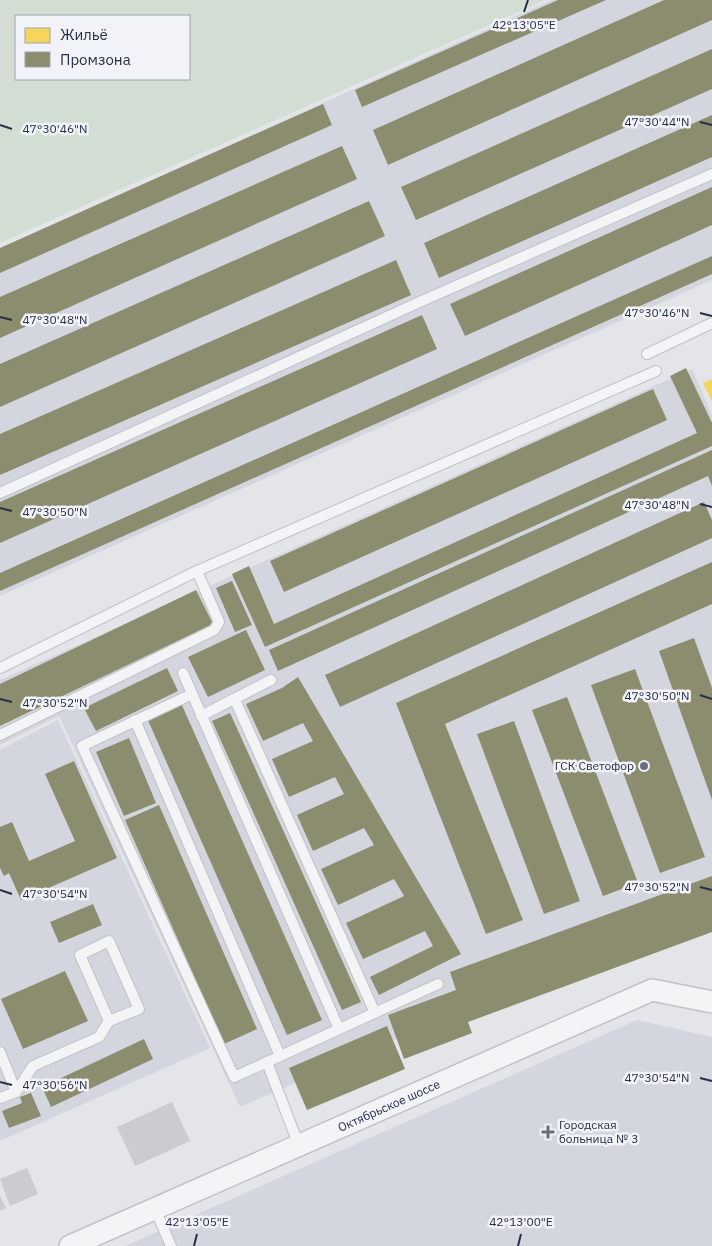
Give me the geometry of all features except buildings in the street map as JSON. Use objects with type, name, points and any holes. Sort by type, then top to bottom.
[{"type":"street","name":"Октябрьское шоссе","points":[[70,1246],[652,990],[712,1002]]},
{"type":"lane","points":[[0,493],[424,300],[712,174]]},
{"type":"lane","points":[[647,354],[712,323]]},
{"type":"lane","points":[[0,668],[197,571],[656,371]]},
{"type":"lane","points":[[0,735],[214,630],[219,622],[197,571]]},
{"type":"lane","points":[[183,673],[339,1030]]},
{"type":"lane","points":[[201,716],[271,680]]},
{"type":"lane","points":[[192,694],[82,746],[234,1077],[438,984]]},
{"type":"lane","points":[[235,700],[375,1013]]},
{"type":"lane","points":[[135,720],[280,1056]]},
{"type":"lane","points":[[0,1098],[16,1092],[33,1066],[99,1038],[108,1021],[139,1009],[109,941],[80,954],[108,1021]]},
{"type":"lane","points":[[0,1052],[16,1092]]},
{"type":"lane","points":[[266,1062],[299,1146]]},
{"type":"lane","points":[[155,1209],[171,1246]]},
{"type":"shaded area","points":[[0,0],[545,0],[0,243]]},
{"type":"shaded area","points":[[552,0],[712,0],[712,280],[0,596],[0,248]]},
{"type":"shaded area","points":[[692,369],[712,415],[712,915],[457,1013],[240,1107],[59,716],[0,745],[0,680]]},
{"type":"shaded area","points":[[58,720],[210,1048],[0,1141],[0,750]]},
{"type":"shaded area","name":"Городская больница № 3","points":[[637,1020],[712,1037],[712,1246],[125,1246]]},
{"type":"place","name":"ГСК Светофор","points":[[644,766]]},
{"type":"place","name":"Городская больница № 3","points":[[548,1132]]}]
